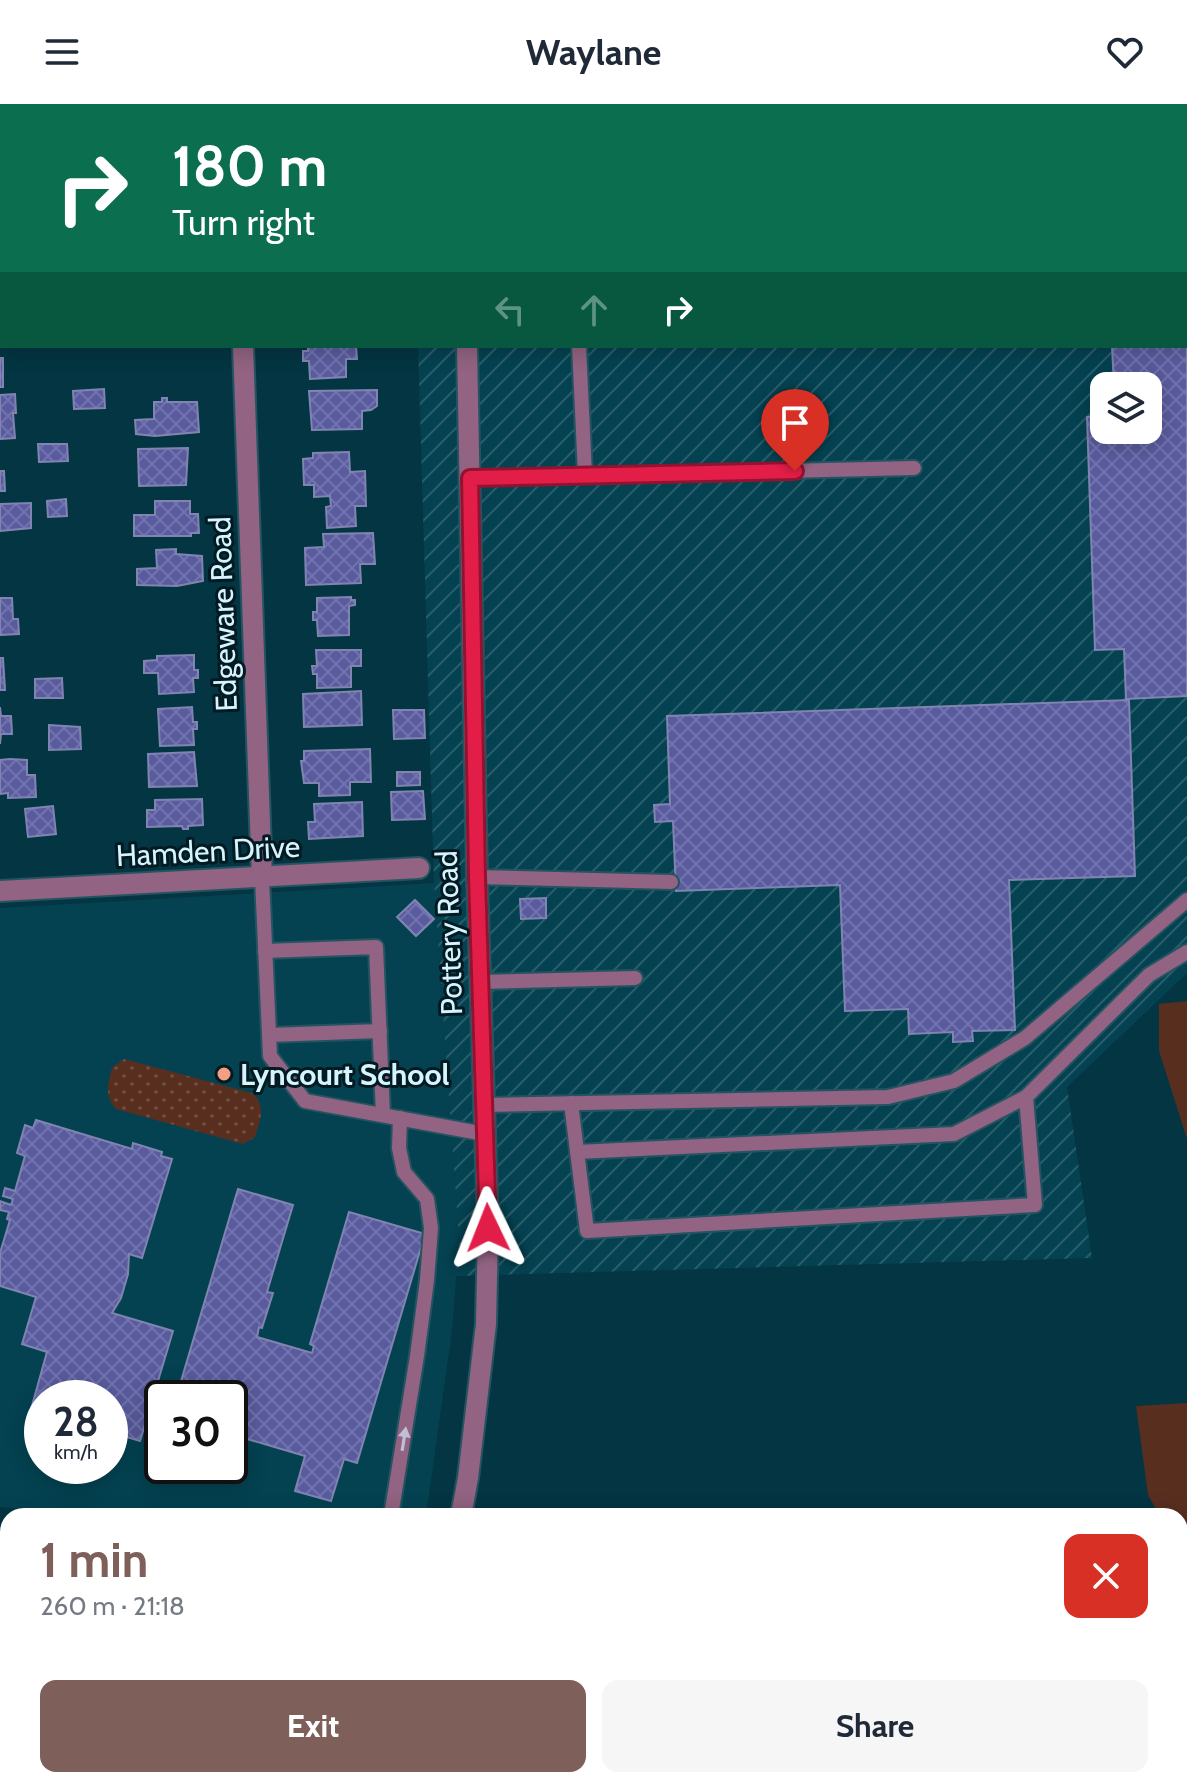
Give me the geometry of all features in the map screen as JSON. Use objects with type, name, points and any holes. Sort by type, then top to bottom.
[{"type":"street","name":"Edgeware Road","points":[[243,348],[262,879]]},
{"type":"street","name":"Pottery Road","points":[[462,1508],[486,1324],[488,1228],[477,877],[467,348]]},
{"type":"street","name":"Hamden Drive","points":[[0,891],[419,868]]},
{"type":"lane","points":[[579,348],[585,475]]},
{"type":"lane","points":[[470,478],[914,468]]},
{"type":"lane","points":[[477,877],[671,882]]},
{"type":"lane","points":[[262,879],[270,1056],[305,1101],[485,1134]]},
{"type":"lane","points":[[484,1105],[888,1097],[954,1081],[1025,1038],[1187,900]]},
{"type":"lane","points":[[265,951],[376,947],[383,1115]]},
{"type":"lane","points":[[577,1152],[954,1134],[1026,1097],[1149,975],[1187,952]]},
{"type":"lane","points":[[480,982],[635,978]]},
{"type":"lane","points":[[269,1035],[380,1031]]},
{"type":"lane","points":[[571,1103],[587,1231],[1035,1205],[1026,1097]]},
{"type":"lane","points":[[392,1508],[427,1280],[431,1228],[427,1199],[404,1172],[399,1148],[400,1118]]},
{"type":"shaded area","points":[[418,348],[1187,348],[1187,973],[1067,1087],[1092,1258],[456,1276],[459,1241],[434,883]]},
{"type":"shaded area","name":"Lyncourt School","points":[[434,883],[459,1241],[452,1331],[427,1508],[0,1507],[0,908]]},
{"type":"shaded area","points":[[1187,1001],[1187,1139],[1159,1051],[1159,1004]]},
{"type":"shaded area","points":[[124,1059],[252,1093],[261,1108],[255,1137],[243,1144],[116,1109],[108,1094],[108,1084],[112,1068]]},
{"type":"shaded area","points":[[1187,1403],[1187,1508],[1155,1508],[1148,1495],[1136,1406]]},
{"type":"building","points":[[308,348],[356,348],[357,359],[346,359],[346,377],[310,379],[309,361],[303,361],[303,351],[308,351]]},
{"type":"building","points":[[1112,348],[1187,348],[1187,696],[1126,699],[1124,649],[1095,650],[1087,417],[1090,417],[1090,444],[1162,444],[1162,372],[1113,372]]},
{"type":"building","points":[[0,358],[3,358],[3,387],[0,387]]},
{"type":"building","points":[[104,389],[105,408],[74,409],[73,391]]},
{"type":"building","points":[[377,390],[377,406],[362,411],[362,429],[312,430],[309,391]]},
{"type":"building","points":[[15,394],[15,438],[0,439],[0,395]]},
{"type":"building","points":[[162,398],[167,398],[167,402],[197,402],[199,432],[155,436],[136,434],[135,420],[154,419],[154,402],[162,402]]},
{"type":"building","points":[[38,444],[67,444],[68,461],[39,462]]},
{"type":"building","points":[[188,448],[186,485],[139,486],[138,449]]},
{"type":"building","points":[[349,452],[350,472],[365,471],[366,506],[355,506],[356,526],[327,528],[326,507],[331,506],[330,496],[314,497],[314,485],[304,485],[303,459],[313,458],[313,453]]},
{"type":"building","points":[[0,471],[4,471],[5,491],[0,491]]},
{"type":"building","points":[[66,499],[67,516],[48,517],[47,501]]},
{"type":"building","points":[[155,501],[190,501],[190,514],[198,514],[199,533],[191,533],[191,536],[134,536],[134,515],[155,515]]},
{"type":"building","points":[[31,503],[31,528],[0,531],[0,504]]},
{"type":"building","points":[[373,533],[375,564],[360,564],[361,583],[306,585],[305,548],[324,547],[323,534]]},
{"type":"building","points":[[176,549],[176,554],[202,556],[203,581],[177,586],[137,585],[137,569],[157,568],[156,550]]},
{"type":"building","points":[[351,597],[355,605],[349,606],[349,635],[318,636],[317,620],[313,620],[313,612],[317,612],[317,598]]},
{"type":"building","points":[[0,598],[12,598],[13,619],[18,619],[19,634],[0,635]]},
{"type":"building","points":[[316,650],[361,650],[361,666],[351,666],[351,687],[317,688],[317,674],[313,674],[312,666],[317,666]]},
{"type":"building","points":[[194,655],[194,670],[198,670],[198,678],[193,678],[194,692],[159,694],[158,673],[144,673],[144,661],[157,660],[157,656]]},
{"type":"building","points":[[0,658],[3,658],[5,690],[0,690]]},
{"type":"building","points":[[62,678],[63,698],[35,698],[35,679]]},
{"type":"building","points":[[361,691],[362,725],[304,727],[303,694]]},
{"type":"building","points":[[1129,700],[1135,876],[1009,880],[1015,1030],[972,1031],[973,1041],[953,1042],[953,1032],[909,1034],[908,1009],[845,1011],[840,885],[676,891],[673,821],[655,822],[654,805],[670,804],[667,716]]},
{"type":"building","points":[[0,707],[1,716],[11,716],[12,734],[1,734],[0,744]]},
{"type":"building","points":[[192,707],[193,722],[197,722],[197,729],[193,729],[194,745],[160,746],[158,709]]},
{"type":"building","points":[[393,710],[424,710],[425,738],[394,739]]},
{"type":"building","points":[[49,725],[80,727],[81,749],[49,750]]},
{"type":"building","points":[[370,749],[371,782],[350,782],[350,795],[319,796],[319,783],[304,783],[301,761],[304,761],[304,751]]},
{"type":"building","points":[[194,752],[197,786],[149,787],[148,754]]},
{"type":"building","points":[[0,760],[27,760],[27,775],[35,775],[36,797],[8,798],[8,793],[0,794]]},
{"type":"building","points":[[397,772],[420,772],[420,785],[397,786]]},
{"type":"building","points":[[423,791],[425,819],[392,820],[391,792]]},
{"type":"building","points":[[202,799],[203,825],[188,826],[188,829],[182,826],[147,827],[147,810],[155,810],[155,800]]},
{"type":"building","points":[[362,802],[363,836],[309,839],[308,822],[315,822],[314,804]]},
{"type":"building","points":[[53,806],[56,834],[28,837],[25,809]]},
{"type":"building","points":[[546,898],[546,918],[521,919],[520,899]]},
{"type":"building","points":[[415,900],[434,919],[416,936],[397,917]]},
{"type":"building","points":[[36,1120],[132,1149],[133,1143],[162,1152],[161,1156],[172,1159],[142,1258],[129,1254],[128,1274],[121,1298],[112,1313],[173,1331],[158,1380],[144,1380],[144,1428],[140,1441],[128,1437],[128,1380],[39,1380],[47,1352],[22,1344],[36,1297],[0,1286],[0,1253],[10,1220],[7,1219],[9,1212],[0,1210],[0,1201],[11,1205],[13,1199],[3,1196],[5,1188],[15,1191],[25,1156],[17,1153],[25,1125],[33,1128]]},
{"type":"building","points":[[238,1189],[293,1205],[267,1292],[273,1293],[257,1337],[312,1353],[314,1346],[310,1344],[349,1212],[425,1234],[357,1463],[344,1459],[331,1501],[295,1491],[305,1456],[248,1439],[248,1380],[181,1380]]},
{"type":"place","name":"Lyncourt School","points":[[224,1074]]},
{"type":"route","points":[[488,1228],[477,877],[470,478],[795,471]]}]
